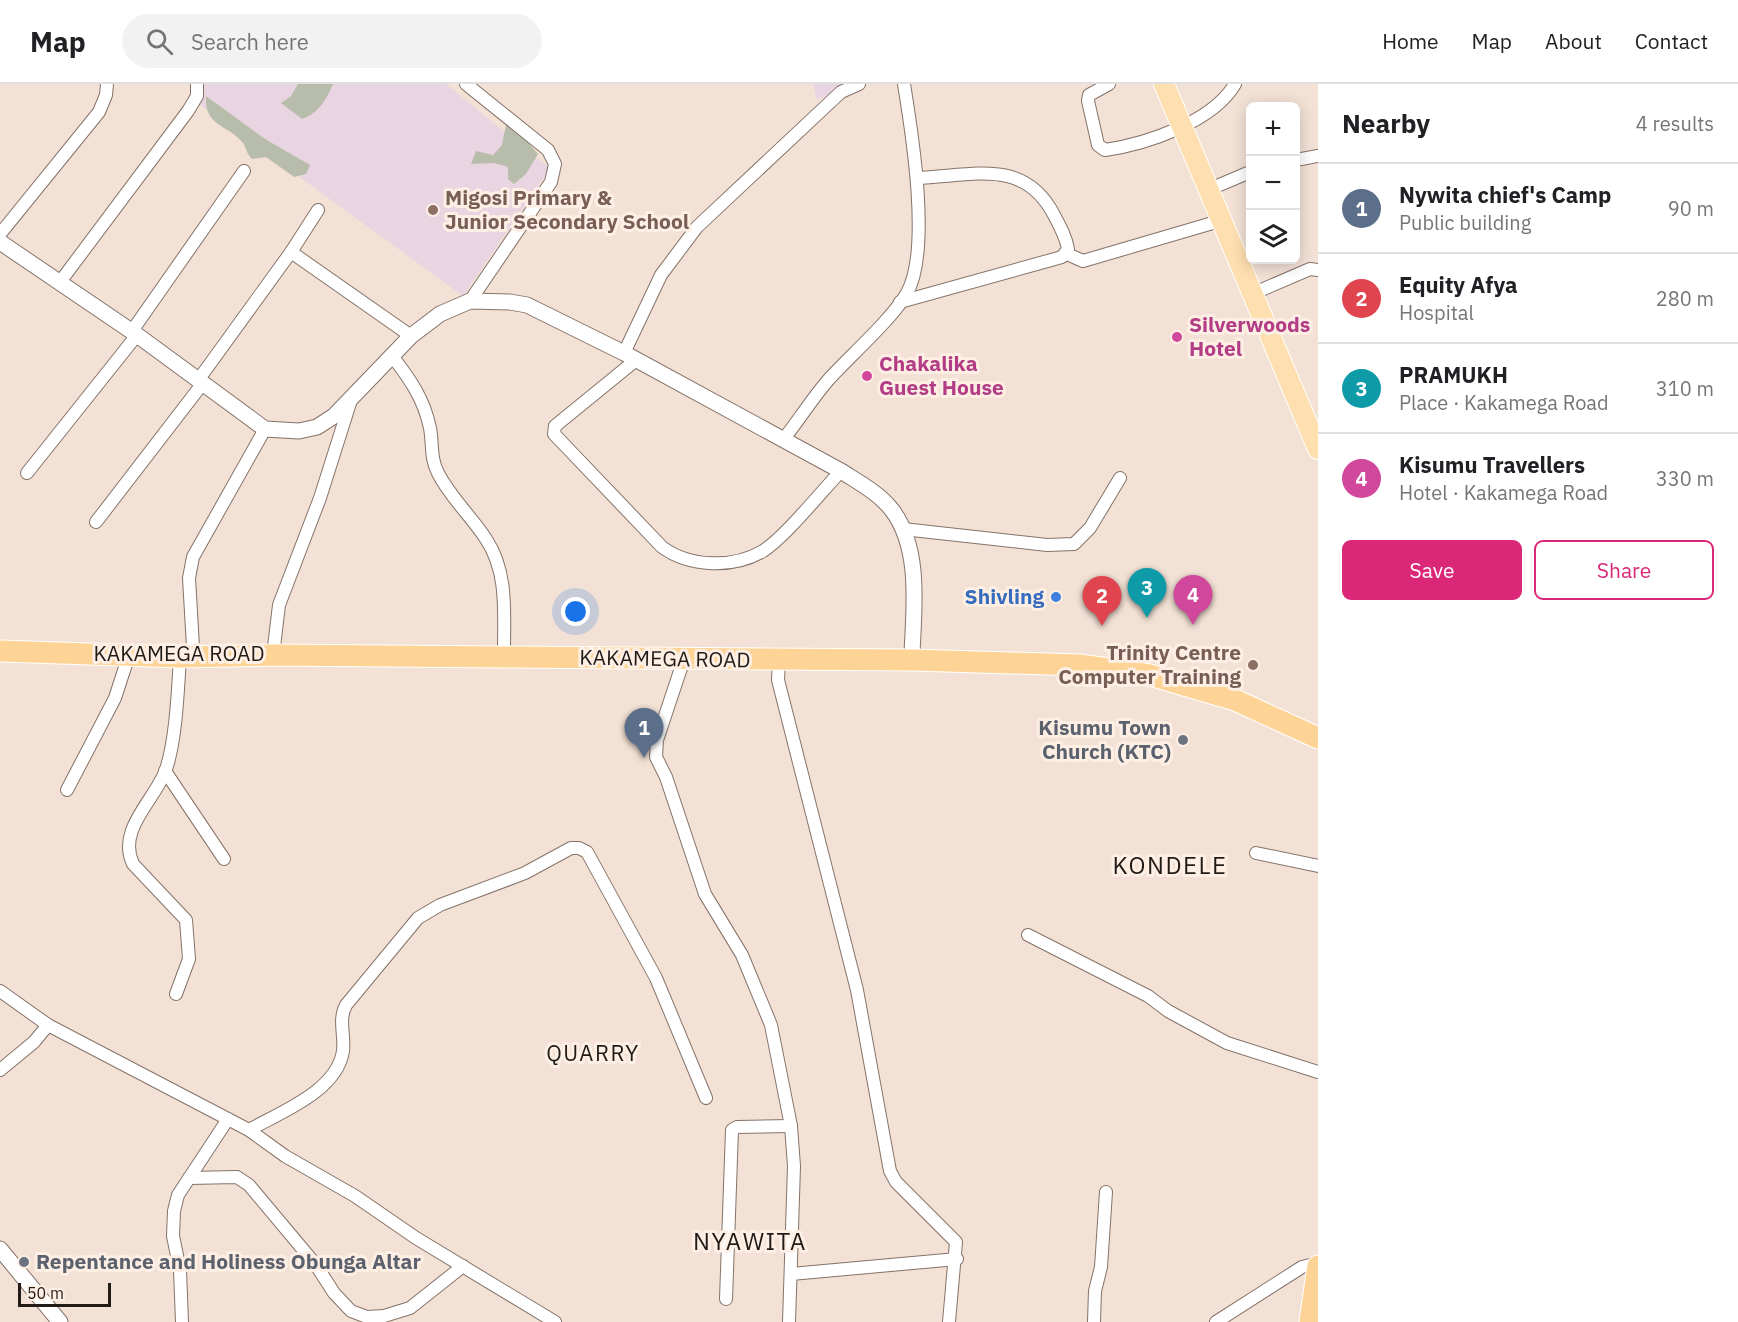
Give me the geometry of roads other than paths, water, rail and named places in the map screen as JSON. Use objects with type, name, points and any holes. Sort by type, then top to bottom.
[{"type":"highway","name":"KAKAMEGA ROAD","points":[[0,641],[274,655],[974,661],[1099,667],[1150,675],[1235,700],[1318,738]]},
{"type":"highway","name":"KAKAMEGA ROAD","points":[[0,651],[129,655],[274,647],[912,653],[1081,660],[1149,669],[1237,693],[1318,731]]},
{"type":"highway","points":[[1310,1322],[1318,1265]]},
{"type":"main road","points":[[1164,84],[1318,449]]},
{"type":"street","points":[[0,234],[99,112],[106,96],[106,84]]},
{"type":"street","points":[[60,282],[193,104],[197,96],[197,84]]},
{"type":"street","points":[[466,84],[548,150],[555,164],[551,182],[470,301]]},
{"type":"street","points":[[841,471],[762,552],[739,560],[715,563],[678,558],[662,547],[554,434],[555,426],[630,356],[661,275],[697,227],[841,92],[859,84]]},
{"type":"street","points":[[783,440],[828,380],[900,302],[909,289],[916,267],[917,178],[904,84]]},
{"type":"street","points":[[1109,84],[1089,96],[1088,101],[1098,145],[1105,150],[1183,128],[1228,94],[1235,84]]},
{"type":"street","points":[[1300,159],[1318,156]]},
{"type":"street","points":[[27,473],[135,333],[244,171]]},
{"type":"street","points":[[917,178],[1003,174],[1026,181],[1049,204],[1065,236],[1067,254]]},
{"type":"street","points":[[1210,189],[1246,174]]},
{"type":"street","points":[[96,522],[201,381],[318,210]]},
{"type":"street","points":[[900,302],[1067,254],[1083,261],[1223,220]]},
{"type":"street","points":[[0,242],[135,333],[265,429],[299,431],[317,427],[334,417],[411,336],[440,314],[470,301],[527,305],[630,356],[841,471],[875,493],[892,509],[903,528],[912,561],[912,653]]},
{"type":"street","points":[[291,252],[411,336]]},
{"type":"street","points":[[1252,294],[1310,269],[1318,270]]},
{"type":"street","points":[[392,356],[413,383],[425,405],[431,431],[431,453],[437,472],[487,540],[502,576],[504,650]]},
{"type":"street","points":[[274,647],[279,605],[320,498],[352,398]]},
{"type":"street","points":[[176,994],[189,959],[186,920],[133,864],[128,853],[134,827],[165,771],[186,652],[189,578],[193,557],[265,429]]},
{"type":"street","points":[[903,528],[1047,546],[1074,544],[1090,528],[1120,478]]},
{"type":"street","points":[[67,790],[118,691],[129,655]]},
{"type":"street","points":[[684,659],[657,740],[656,758],[666,777],[702,888],[742,955],[767,1013],[791,1126],[794,1166],[789,1322]]},
{"type":"street","points":[[779,660],[778,680],[857,990],[890,1171],[896,1182],[957,1242],[949,1322]]},
{"type":"street","points":[[165,771],[224,859]]},
{"type":"street","points":[[249,1130],[318,1090],[336,1074],[343,1051],[341,1020],[346,1005],[418,918],[440,905],[525,873],[571,848],[579,848],[587,852],[656,978],[706,1098]]},
{"type":"street","points":[[1256,853],[1318,866]]},
{"type":"street","points":[[1029,935],[1148,996],[1168,1011],[1227,1043],[1318,1072]]},
{"type":"street","points":[[0,991],[48,1026],[249,1130],[285,1156],[355,1196],[416,1238],[555,1322]]},
{"type":"street","points":[[0,1070],[34,1042],[48,1026]]},
{"type":"street","points":[[182,1322],[180,1270],[172,1221],[178,1195],[228,1119]]},
{"type":"street","points":[[726,1299],[732,1130],[737,1127],[791,1126]]},
{"type":"street","points":[[189,1178],[237,1177],[249,1185],[316,1265],[334,1293],[351,1311],[367,1317],[384,1316],[410,1308],[463,1266]]},
{"type":"street","points":[[1094,1322],[1095,1291],[1101,1267],[1106,1192]]},
{"type":"street","points":[[0,1249],[60,1322]]},
{"type":"street","points":[[791,1274],[957,1259]]},
{"type":"street","points":[[1215,1322],[1302,1267],[1318,1265]]},
{"type":"place","name":"Migosi Primary & Junior Secondary School","points":[[433,210]]},
{"type":"place","name":"Silverwoods Hotel","points":[[1177,337]]},
{"type":"place","name":"Chakalika Guest House","points":[[867,376]]},
{"type":"place","name":"Shivling","points":[[1056,597]]},
{"type":"place","name":"PRAMUKH","points":[[1147,618]]},
{"type":"place","name":"Kisumu Travellers","points":[[1193,625]]},
{"type":"place","name":"Equity Afya","points":[[1102,626]]},
{"type":"place","name":"Trinity Centre Computer Training","points":[[1253,665]]},
{"type":"place","name":"Kisumu Town Church (KTC)","points":[[1183,740]]},
{"type":"place","name":"Nywita chief's Camp","points":[[644,758]]},
{"type":"place","name":"Repentance and Holiness Obunga Altar","points":[[24,1262]]},
{"type":"district","name":"KONDELE","points":[[1170,866]]},
{"type":"district","name":"QUARRY","points":[[593,1053]]},
{"type":"district","name":"NYAWITA","points":[[750,1242]]}]
